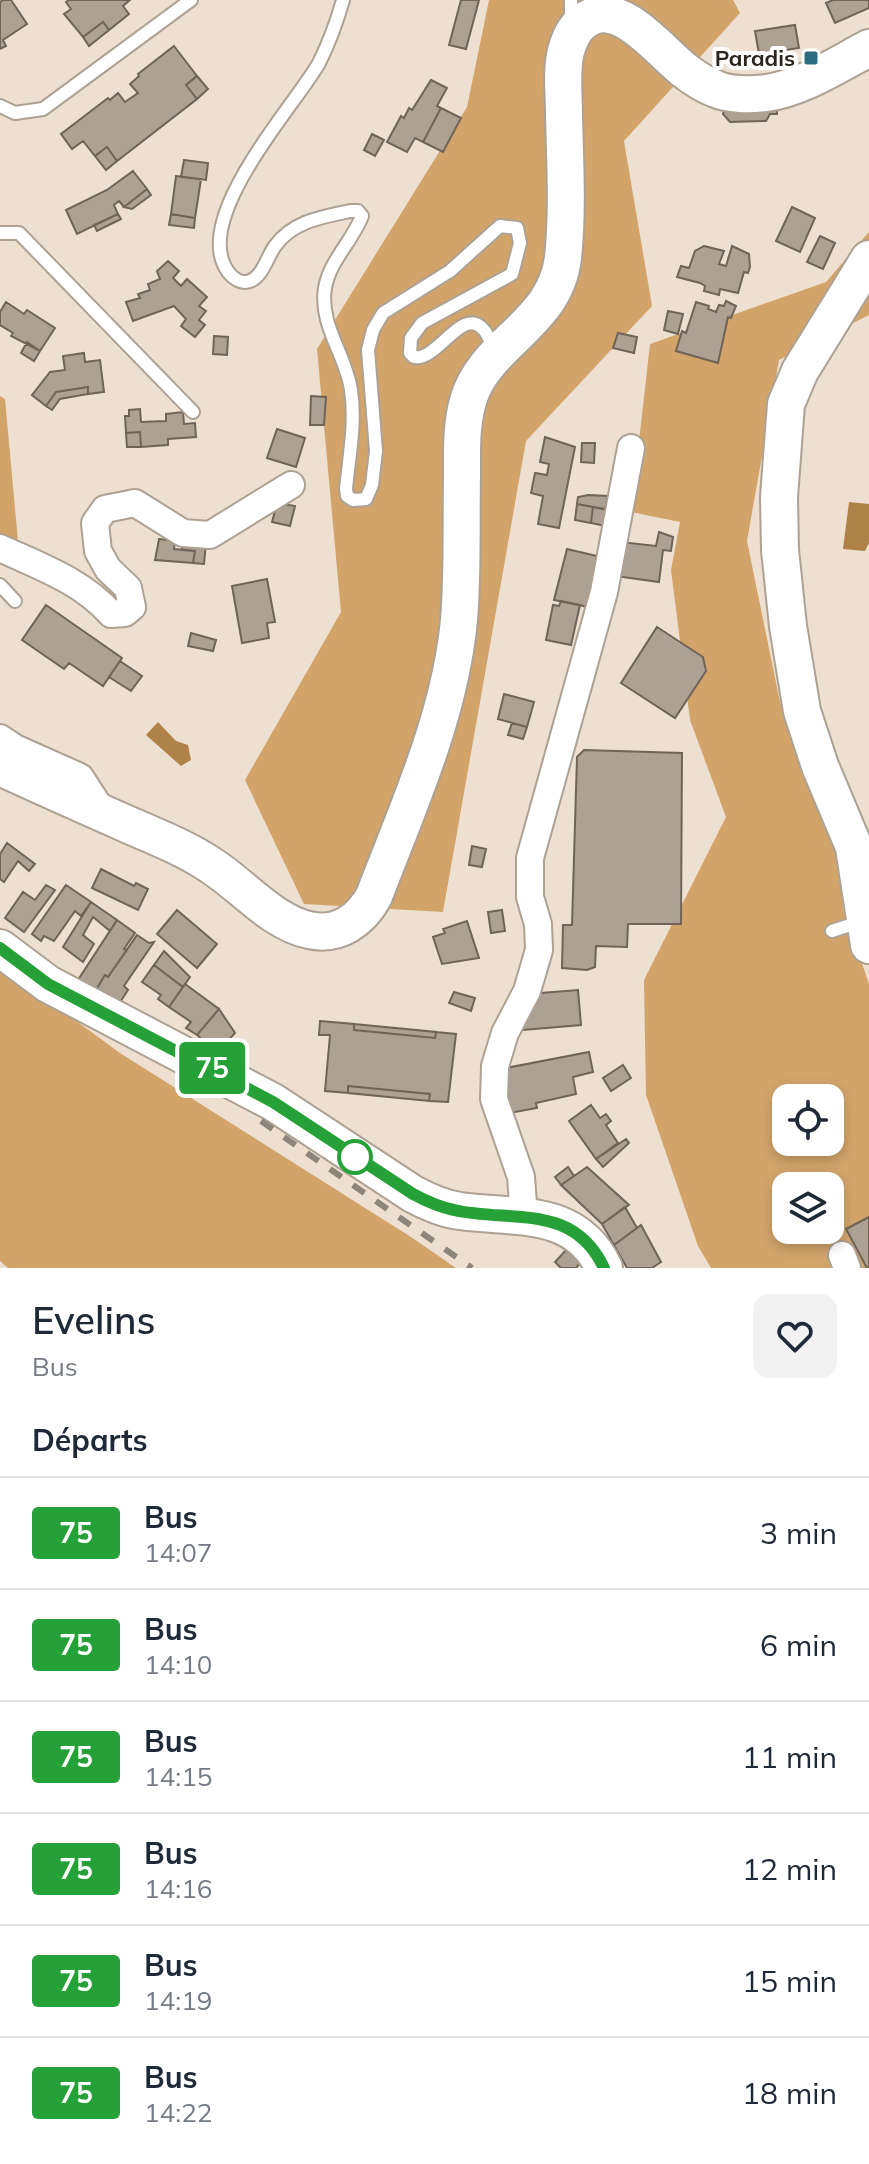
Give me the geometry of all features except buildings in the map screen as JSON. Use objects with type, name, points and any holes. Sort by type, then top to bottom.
[{"type":"street","points":[[0,767],[212,865],[290,924],[310,931],[330,932],[365,913],[430,748],[444,700],[459,621],[462,428],[472,386],[483,368],[543,309],[555,287],[562,264],[565,233],[563,65],[571,18],[580,23],[604,13],[618,16],[633,25],[686,72],[719,91],[743,94],[786,88],[869,48]]},
{"type":"street","points":[[856,932],[854,847],[820,766],[802,711],[788,626],[779,497],[786,404],[800,371],[869,259]]},
{"type":"street","points":[[524,1217],[521,1177],[494,1099],[495,1066],[505,1033],[527,991],[539,950],[538,924],[530,897],[530,858],[604,592],[631,448]]},
{"type":"street","points":[[0,548],[81,587],[111,614],[125,613],[132,607],[128,588],[108,569],[98,551],[95,523],[105,509],[135,503],[183,533],[210,535],[291,485]]},
{"type":"street","points":[[0,738],[15,748],[80,777],[104,814]]},
{"type":"street","points":[[0,948],[48,984],[273,1102],[413,1194],[456,1211],[551,1220],[570,1228],[589,1244],[604,1268]]},
{"type":"lane","points":[[0,106],[15,113],[43,109],[191,0]]},
{"type":"lane","points":[[343,0],[318,63],[249,163],[232,196],[221,248],[224,265],[231,276],[240,282],[252,281],[275,246],[290,231],[304,223],[350,211],[358,211],[362,216],[332,264],[325,290],[326,317],[351,388],[352,433],[346,489],[347,496],[353,500],[366,499],[372,485],[376,451],[368,350],[373,330],[383,313],[450,271],[500,226],[517,228],[520,243],[512,274],[422,323],[409,345],[414,357],[426,357],[463,325],[471,323],[484,329],[497,357]]},
{"type":"lane","points":[[0,233],[19,233],[193,412]]},
{"type":"lane","points":[[0,585],[15,601]]},
{"type":"shaded area","points":[[489,0],[733,0],[740,13],[624,141],[652,306],[526,441],[443,912],[304,904],[245,780],[341,612],[317,349],[467,107]]},
{"type":"shaded area","points":[[869,232],[869,315],[779,360],[747,541],[780,702],[841,861],[843,908],[869,984],[869,1268],[711,1268],[698,1246],[646,1095],[644,980],[726,817],[690,720],[671,570],[680,522],[631,512],[650,344],[826,282]]},
{"type":"shaded area","points":[[0,396],[5,399],[18,541],[0,534]]},
{"type":"shaded area","points":[[849,502],[869,504],[869,543],[865,551],[843,549]]},
{"type":"shaded area","points":[[158,722],[176,741],[188,745],[191,760],[181,766],[146,735]]},
{"type":"shaded area","points":[[0,965],[120,1053],[456,1268],[8,1268],[0,1261]]},
{"type":"railway","points":[[261,1121],[472,1268]]},
{"type":"bus line","name":"75","points":[[0,948],[48,984],[273,1102],[413,1194],[456,1211],[551,1220],[570,1228],[589,1244],[604,1268]]},
{"type":"place","name":"Paradis","points":[[811,58]]}]
